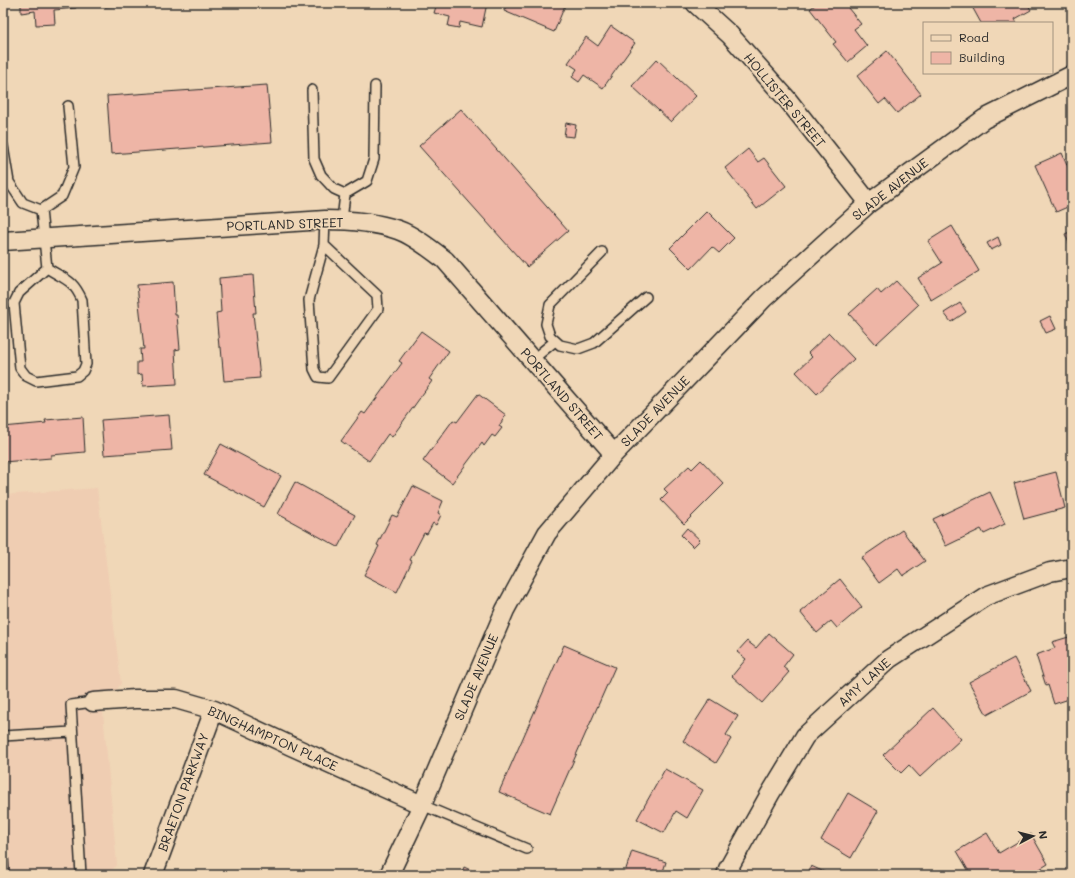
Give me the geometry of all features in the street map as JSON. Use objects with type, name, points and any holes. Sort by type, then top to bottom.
[{"type":"street","name":"HOLLISTER STREET","points":[[695,3],[730,35],[787,99],[869,203]]},
{"type":"street","name":"SLADE AVENUE","points":[[389,875],[422,805],[505,610],[547,533],[614,454],[764,298],[869,203],[984,119],[1072,75]]},
{"type":"street","name":"PORTLAND STREET","points":[[3,241],[333,220],[376,224],[399,230],[431,249],[445,260],[614,454]]},
{"type":"street","name":"AMY LANE","points":[[726,875],[770,794],[805,736],[889,658],[986,596],[1050,572],[1072,568]]},
{"type":"street","name":"BINGHAMPTON PLACE","points":[[93,702],[135,699],[176,699],[214,710],[422,805]]},
{"type":"street","name":"BRAETON PARKWAY","points":[[153,875],[214,710]]},
{"type":"lane","points":[[324,245],[377,295],[378,310],[328,378],[318,377],[314,369],[309,300],[324,245],[333,220],[345,194],[367,181],[374,159],[375,86]]},
{"type":"lane","points":[[312,90],[314,158],[321,175],[334,189],[345,194]]},
{"type":"lane","points":[[42,210],[62,196],[74,167],[68,106]]},
{"type":"lane","points":[[3,146],[9,182],[23,203],[42,210]]},
{"type":"lane","points":[[42,210],[43,238],[47,268]]},
{"type":"lane","points":[[602,252],[550,305],[546,324],[550,336],[560,345],[578,349],[594,343],[646,297]]},
{"type":"lane","points":[[47,268],[70,281],[78,290],[82,300],[86,364],[83,372],[77,376],[36,381],[26,376],[20,368],[14,303],[19,293],[47,268]]},
{"type":"lane","points":[[532,360],[555,341]]},
{"type":"lane","points":[[81,875],[71,705],[93,702]]},
{"type":"lane","points":[[3,736],[72,732]]},
{"type":"lane","points":[[422,805],[527,848]]},
{"type":"shaded area","points":[[97,488],[121,683],[103,712],[117,865],[107,875],[3,875],[3,495]]},
{"type":"building","points":[[21,3],[75,3],[76,8],[54,10],[55,24],[36,25],[35,11],[21,13]]},
{"type":"building","points":[[105,3],[165,3],[105,7]]},
{"type":"building","points":[[355,3],[378,3],[378,5],[355,5]]},
{"type":"building","points":[[437,3],[487,3],[482,27],[460,22],[459,28],[448,26],[450,17],[434,13]]},
{"type":"building","points":[[507,3],[566,3],[554,32],[504,11]]},
{"type":"building","points":[[817,3],[844,3],[861,24],[854,29],[867,46],[848,62],[833,44],[836,42],[810,9]]},
{"type":"building","points":[[970,3],[1027,3],[1031,10],[1015,19],[1016,22],[980,22]]},
{"type":"building","points":[[611,26],[635,43],[603,88],[584,75],[579,82],[572,77],[577,69],[568,63],[586,37],[598,46]]},
{"type":"building","points":[[887,51],[921,94],[897,113],[885,99],[879,104],[857,76]]},
{"type":"building","points":[[657,59],[696,96],[671,122],[632,86]]},
{"type":"building","points":[[267,85],[272,142],[111,154],[107,96]]},
{"type":"building","points":[[461,109],[568,231],[527,267],[419,146]]},
{"type":"building","points":[[566,123],[576,125],[574,137],[564,136]]},
{"type":"building","points":[[748,149],[758,162],[764,158],[786,186],[757,209],[725,168]]},
{"type":"building","points":[[1062,153],[1072,176],[1072,205],[1056,212],[1035,165]]},
{"type":"building","points":[[707,211],[734,238],[719,253],[712,247],[691,269],[670,248]]},
{"type":"building","points":[[952,226],[979,271],[931,300],[918,278],[942,263],[928,241]]},
{"type":"building","points":[[1072,231],[1072,250],[1065,234]]},
{"type":"building","points":[[998,237],[1001,245],[991,250],[987,243]]},
{"type":"building","points":[[253,275],[256,313],[253,313],[260,378],[224,381],[216,313],[221,312],[219,278]]},
{"type":"building","points":[[896,281],[918,305],[876,344],[849,314],[877,289],[881,294]]},
{"type":"building","points":[[173,282],[175,315],[177,315],[180,349],[175,350],[177,384],[143,386],[142,374],[137,375],[137,362],[141,362],[140,349],[144,349],[137,285]]},
{"type":"building","points":[[960,303],[966,312],[951,322],[944,313]]},
{"type":"building","points":[[1050,316],[1056,329],[1046,333],[1040,321]]},
{"type":"building","points":[[421,331],[449,351],[429,379],[432,381],[392,437],[388,434],[369,461],[341,441],[362,412],[365,414],[402,363],[399,361]]},
{"type":"building","points":[[829,333],[854,359],[817,394],[796,372],[812,357],[808,353]]},
{"type":"building","points":[[478,394],[506,415],[499,426],[502,428],[495,437],[492,435],[484,446],[482,443],[452,483],[423,461],[453,420],[457,422]]},
{"type":"building","points":[[169,415],[172,450],[104,455],[101,420]]},
{"type":"building","points":[[83,417],[85,452],[51,455],[51,458],[3,462],[3,427],[46,423],[45,420]]},
{"type":"building","points":[[221,444],[281,476],[264,507],[204,475]]},
{"type":"building","points":[[701,460],[724,484],[684,524],[661,500],[668,493],[664,489],[689,466],[692,469]]},
{"type":"building","points":[[1056,472],[1065,508],[1024,519],[1014,483]]},
{"type":"building","points":[[295,482],[355,515],[338,547],[278,514]]},
{"type":"building","points":[[413,486],[443,501],[438,513],[441,515],[436,525],[433,523],[427,534],[424,533],[410,560],[412,561],[397,592],[364,575],[379,546],[377,545],[392,515],[397,517]]},
{"type":"building","points":[[990,492],[1005,524],[984,534],[981,529],[946,546],[933,519]]},
{"type":"building","points":[[687,528],[700,540],[693,547],[681,535]]},
{"type":"building","points":[[902,530],[925,561],[903,576],[898,569],[879,583],[861,558]]},
{"type":"building","points":[[840,579],[862,607],[837,628],[831,621],[817,633],[800,612]]},
{"type":"building","points":[[769,633],[793,654],[783,667],[789,672],[762,703],[732,676],[746,659],[737,652],[747,641],[756,648]]},
{"type":"building","points":[[1072,636],[1072,679],[1066,680],[1072,698],[1054,704],[1048,685],[1046,686],[1036,655],[1055,648],[1052,642]]},
{"type":"building","points":[[564,645],[615,667],[550,814],[499,792]]},
{"type":"building","points":[[1014,658],[1031,691],[987,715],[969,682]]},
{"type":"building","points":[[710,699],[738,716],[726,735],[731,739],[716,763],[683,741]]},
{"type":"building","points":[[933,708],[961,739],[920,777],[909,765],[901,773],[883,755]]},
{"type":"building","points":[[665,769],[703,790],[687,818],[676,811],[664,833],[637,819]]},
{"type":"building","points":[[3,792],[10,875],[3,875]]},
{"type":"building","points":[[848,793],[878,811],[851,858],[821,840]]},
{"type":"building","points":[[987,833],[999,853],[1031,834],[1048,864],[1030,875],[971,875],[957,851]]},
{"type":"building","points":[[632,851],[666,862],[662,875],[624,875]]},
{"type":"building","points":[[811,866],[831,875],[807,875]]},
{"type":"building","points":[[464,867],[481,875],[461,875]]}]
